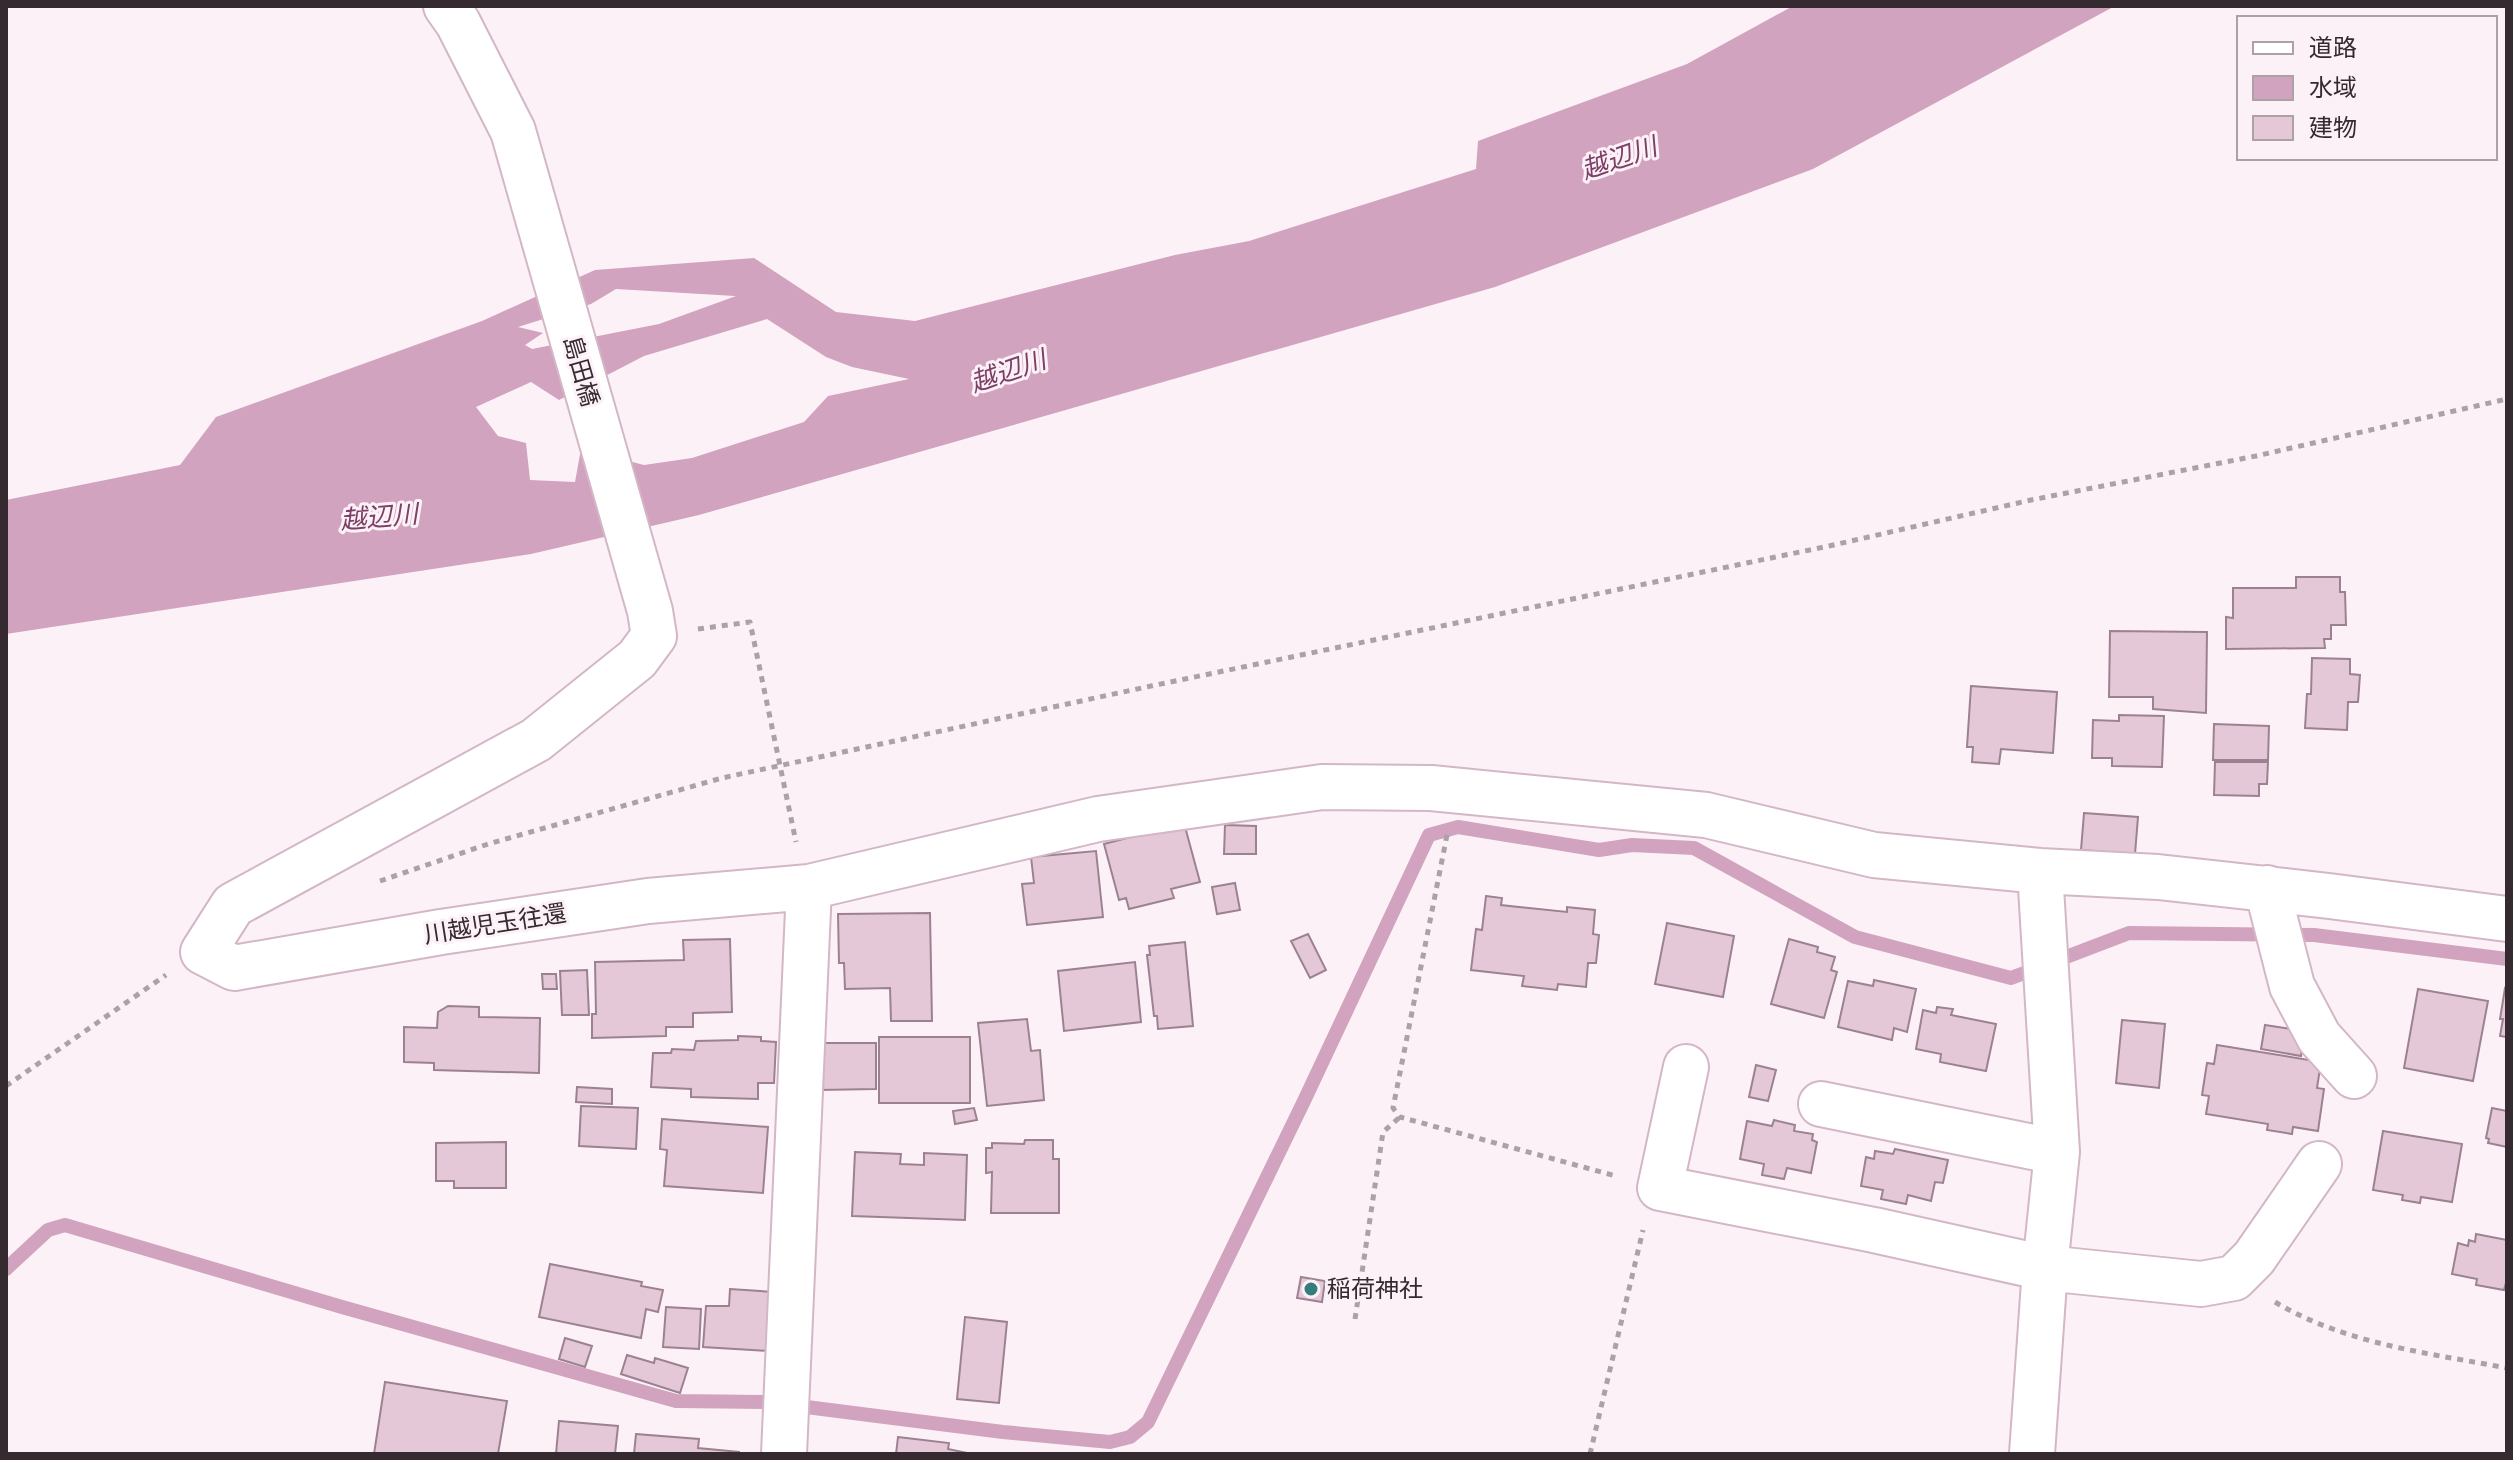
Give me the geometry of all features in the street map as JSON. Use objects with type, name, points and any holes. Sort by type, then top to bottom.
[{"type":"street","name":"島田橋","points":[[446,6],[458,23],[513,131],[652,623]]},
{"type":"street","points":[[203,952],[233,905],[536,740],[637,659],[652,623]]},
{"type":"street","name":"川越児玉往還","points":[[203,952],[234,968],[441,932],[648,901],[1098,819],[1322,787],[1431,788],[1706,815],[1874,855],[2267,888],[2507,919]]},
{"type":"street","points":[[784,1454],[804,871]]},
{"type":"street","points":[[2032,1454],[2057,1152],[2040,871]]},
{"type":"street","points":[[2267,888],[2292,986],[2319,1037],[2354,1076]]},
{"type":"street","points":[[1686,1067],[1656,1187],[2045,1268],[2201,1284],[2234,1278],[2254,1258],[2319,1164]]},
{"type":"street","points":[[1821,1104],[2057,1152]]},
{"type":"path","points":[[373,883],[488,844],[722,778],[1829,546],[2031,500],[2256,456],[2507,399]]},
{"type":"path","points":[[652,623],[750,622],[804,871]]},
{"type":"path","points":[[1456,790],[1393,1108],[1400,1117],[1656,1187],[1590,1454]]},
{"type":"path","points":[[6,1086],[124,1002],[203,952]]},
{"type":"path","points":[[1355,1319],[1383,1132],[1400,1117]]},
{"type":"path","points":[[2234,1278],[2289,1311],[2340,1333],[2507,1368]]},
{"type":"water","name":"越辺川","points":[[1793,6],[2115,6],[1813,169],[1495,287],[699,515],[531,554],[6,634],[6,500],[180,465],[216,417],[482,321],[595,270],[754,258],[836,312],[915,321],[1175,255],[1249,241],[1476,169],[1478,141],[1687,64]],"holes":[[[616,289],[735,296],[736,296],[659,324],[532,349],[525,345],[543,333],[518,327],[591,304]],[[767,319],[826,357],[852,367],[909,379],[828,396],[804,422],[692,458],[644,465],[581,449],[575,482],[530,480],[526,443],[498,436],[476,407],[531,382],[559,400],[644,356]]]},
{"type":"building","points":[[2296,577],[2340,577],[2340,592],[2345,592],[2346,625],[2331,625],[2331,639],[2324,639],[2325,648],[2226,649],[2226,617],[2233,618],[2233,588],[2296,588]]},
{"type":"building","points":[[2110,631],[2207,632],[2206,713],[2153,709],[2153,697],[2109,697]]},
{"type":"building","points":[[2312,658],[2350,659],[2350,674],[2360,675],[2358,702],[2348,702],[2347,730],[2305,728],[2307,694],[2311,694]]},
{"type":"building","points":[[1971,686],[2057,692],[2053,753],[2001,749],[1999,764],[1972,762],[1973,747],[1967,747]]},
{"type":"building","points":[[2119,715],[2164,716],[2162,767],[2112,766],[2112,758],[2092,758],[2093,720],[2119,721]]},
{"type":"building","points":[[2214,724],[2269,726],[2268,760],[2213,760]]},
{"type":"building","points":[[2215,762],[2268,762],[2267,784],[2259,784],[2259,796],[2214,795]]},
{"type":"building","points":[[2084,813],[2138,817],[2135,854],[2081,850]]},
{"type":"building","points":[[1184,823],[1200,882],[1171,889],[1174,898],[1129,909],[1126,898],[1119,900],[1104,844]]},
{"type":"building","points":[[1225,825],[1256,826],[1256,854],[1224,854]]},
{"type":"building","points":[[1096,851],[1103,917],[1027,925],[1022,884],[1034,883],[1031,857]]},
{"type":"building","points":[[1235,883],[1240,910],[1217,914],[1212,887]]},
{"type":"building","points":[[1486,896],[1502,898],[1501,905],[1567,912],[1567,907],[1595,910],[1593,934],[1599,935],[1596,963],[1588,963],[1586,987],[1558,984],[1557,990],[1522,986],[1524,976],[1471,970],[1476,929],[1482,930]]},
{"type":"building","points":[[930,913],[932,1021],[891,1021],[890,988],[845,989],[844,963],[839,963],[838,914]]},
{"type":"building","points":[[1667,923],[1734,936],[1723,997],[1655,984]]},
{"type":"building","points":[[1308,934],[1326,970],[1310,978],[1291,941]]},
{"type":"building","points":[[730,939],[732,1012],[693,1013],[693,1027],[666,1027],[666,1036],[592,1038],[592,1014],[596,1014],[595,962],[684,960],[683,940]]},
{"type":"building","points":[[1789,939],[1818,947],[1817,952],[1835,957],[1831,970],[1837,972],[1824,1018],[1771,1004]]},
{"type":"building","points":[[1185,942],[1193,1026],[1158,1029],[1147,955],[1150,955],[1149,946]]},
{"type":"building","points":[[1135,962],[1141,1022],[1064,1031],[1058,971]]},
{"type":"building","points":[[587,970],[589,1015],[562,1015],[560,971]]},
{"type":"building","points":[[542,974],[556,974],[557,989],[543,989]]},
{"type":"building","points":[[1874,980],[1916,989],[1907,1032],[1894,1028],[1892,1040],[1838,1027],[1848,981],[1873,986]]},
{"type":"building","points":[[2418,989],[2488,1001],[2473,1081],[2404,1068]]},
{"type":"building","points":[[2507,989],[2507,1037],[2500,1036]]},
{"type":"building","points":[[448,1006],[479,1007],[479,1017],[540,1018],[539,1073],[434,1070],[434,1063],[404,1062],[404,1027],[437,1028],[438,1012]]},
{"type":"building","points":[[1937,1007],[1953,1009],[1951,1015],[1996,1024],[1986,1071],[1940,1062],[1941,1054],[1916,1049],[1923,1010],[1936,1013]]},
{"type":"building","points":[[1027,1019],[1031,1051],[1040,1050],[1044,1100],[987,1106],[978,1023]]},
{"type":"building","points":[[2122,1020],[2165,1024],[2159,1088],[2116,1083]]},
{"type":"building","points":[[2265,1025],[2305,1031],[2301,1056],[2261,1049]]},
{"type":"building","points":[[738,1036],[761,1037],[761,1041],[776,1042],[774,1083],[758,1083],[758,1099],[691,1097],[691,1089],[651,1087],[653,1053],[671,1053],[672,1049],[694,1050],[696,1041],[738,1040]]},
{"type":"building","points":[[879,1037],[970,1037],[970,1103],[879,1103]]},
{"type":"building","points":[[818,1043],[876,1043],[876,1089],[819,1090]]},
{"type":"building","points":[[2217,1045],[2321,1062],[2317,1088],[2324,1089],[2318,1131],[2293,1127],[2292,1134],[2267,1130],[2268,1124],[2206,1114],[2209,1096],[2202,1095],[2207,1063],[2214,1064]]},
{"type":"building","points":[[1756,1065],[1776,1070],[1768,1101],[1749,1097]]},
{"type":"building","points":[[577,1087],[612,1089],[612,1104],[576,1102]]},
{"type":"building","points":[[581,1106],[638,1108],[636,1149],[579,1146]]},
{"type":"building","points":[[974,1108],[977,1120],[955,1124],[953,1111]]},
{"type":"building","points":[[2492,1108],[2507,1111],[2507,1147],[2488,1143],[2489,1139],[2486,1138]]},
{"type":"building","points":[[662,1119],[768,1127],[763,1193],[664,1186],[667,1150],[660,1149]]},
{"type":"building","points":[[1774,1120],[1795,1125],[1794,1131],[1813,1134],[1812,1140],[1817,1142],[1811,1173],[1787,1168],[1784,1179],[1762,1175],[1764,1164],[1740,1159],[1747,1121],[1772,1126]]},
{"type":"building","points":[[2383,1131],[2462,1144],[2452,1202],[2421,1197],[2420,1203],[2402,1200],[2403,1195],[2373,1190]]},
{"type":"building","points":[[1025,1140],[1053,1140],[1053,1159],[1059,1159],[1059,1213],[991,1213],[992,1172],[986,1173],[986,1148],[992,1148],[992,1143],[1024,1144]]},
{"type":"building","points":[[506,1142],[506,1188],[454,1188],[454,1181],[436,1181],[436,1143]]},
{"type":"building","points":[[1895,1149],[1948,1160],[1943,1183],[1935,1182],[1931,1201],[1908,1195],[1906,1204],[1881,1199],[1883,1190],[1861,1186],[1866,1157],[1874,1159],[1875,1151],[1893,1154]]},
{"type":"building","points":[[855,1152],[901,1154],[900,1164],[924,1165],[924,1153],[967,1155],[965,1220],[852,1216]]},
{"type":"building","points":[[2476,1234],[2507,1240],[2504,1290],[2476,1285],[2477,1279],[2452,1274],[2458,1243],[2468,1246],[2469,1240],[2475,1242]]},
{"type":"building","points":[[550,1264],[642,1282],[641,1286],[663,1290],[658,1312],[646,1309],[641,1338],[539,1317]]},
{"type":"building","name":"稲荷神社","points":[[1301,1277],[1325,1281],[1322,1302],[1297,1298]]},
{"type":"building","points":[[730,1289],[773,1292],[770,1351],[703,1347],[706,1306],[729,1306]]},
{"type":"building","points":[[666,1307],[701,1309],[699,1349],[663,1347]]},
{"type":"building","points":[[965,1317],[1007,1322],[999,1403],[957,1399]]},
{"type":"building","points":[[565,1338],[592,1346],[585,1367],[559,1359]]},
{"type":"building","points":[[627,1355],[654,1363],[655,1358],[688,1368],[680,1393],[621,1374]]},
{"type":"building","points":[[385,1382],[507,1401],[498,1454],[374,1454]]},
{"type":"building","points":[[559,1421],[618,1426],[615,1454],[556,1454]]},
{"type":"building","points":[[636,1434],[699,1439],[698,1448],[739,1454],[634,1454]]},
{"type":"building","points":[[898,1437],[949,1443],[948,1449],[972,1454],[896,1454]]},
{"type":"waterway","points":[[6,1269],[48,1230],[65,1225],[676,1401],[767,1402],[1003,1432],[1110,1442],[1130,1437],[1148,1422],[1429,835],[1458,827],[1599,850],[1632,845],[1694,848],[1855,937],[2011,978],[2129,933],[2314,935],[2507,959]]},
{"type":"place","name":"稲荷神社","points":[[1311,1289]]}]
